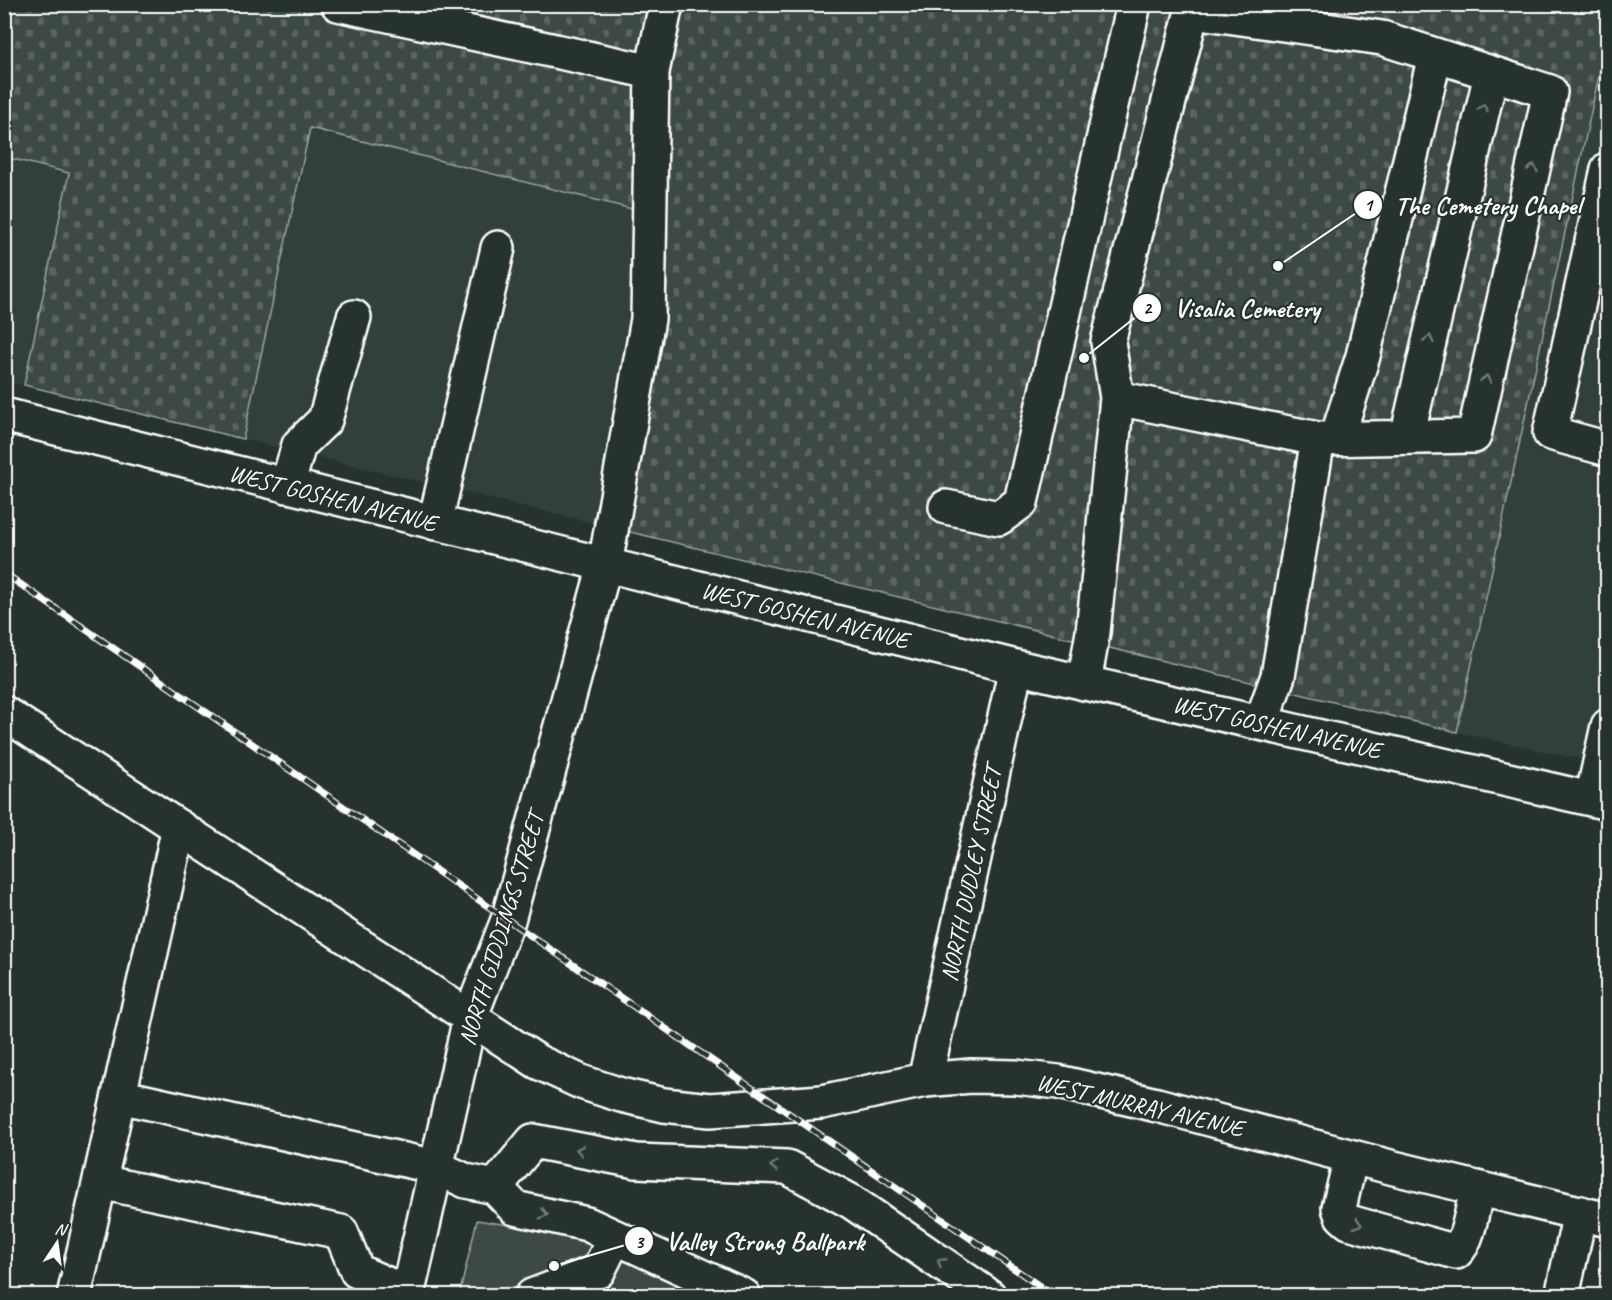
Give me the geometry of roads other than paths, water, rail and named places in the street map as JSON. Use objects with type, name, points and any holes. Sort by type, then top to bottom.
[{"type":"street","name":"NORTH GIDDINGS STREET","points":[[407,1294],[470,1018],[508,920],[605,566],[648,319],[652,72],[666,4]]},
{"type":"street","points":[[946,507],[999,518],[1021,502],[1134,4]]},
{"type":"street","points":[[352,6],[652,72]]},
{"type":"street","points":[[1084,683],[1093,632],[1118,398],[1108,342],[1192,11],[1382,38],[1550,92],[1474,436],[1327,438],[1118,398]]},
{"type":"street","points":[[1261,723],[1278,676],[1327,438],[1363,356],[1435,56]]},
{"type":"street","points":[[1407,437],[1491,74]]},
{"type":"street","points":[[1608,169],[1550,434],[1608,449]]},
{"type":"street","points":[[435,523],[498,248]]},
{"type":"street","points":[[287,486],[299,445],[325,420],[354,317]]},
{"type":"street","name":"WEST GOSHEN AVENUE","points":[[4,415],[1016,667],[1600,801]]},
{"type":"street","name":"NORTH DUDLEY STREET","points":[[925,1080],[1016,667]]},
{"type":"street","points":[[4,712],[470,1018]]},
{"type":"street","points":[[1600,801],[1608,726]]},
{"type":"street","points":[[74,1296],[179,827]]},
{"type":"street","name":"WEST MURRAY AVENUE","points":[[470,1018],[538,1062],[581,1082],[664,1106],[710,1110],[778,1107],[822,1102],[925,1080],[971,1076],[1016,1077],[1058,1082],[1157,1105],[1594,1216]]},
{"type":"street","points":[[119,1096],[436,1167],[466,1181],[495,1187],[514,1208],[587,1224],[744,1296]]},
{"type":"street","points":[[495,1187],[533,1141],[636,1161],[787,1167],[852,1202],[989,1296]]},
{"type":"street","points":[[1351,1156],[1339,1208],[1342,1216],[1349,1222],[1456,1251],[1462,1247],[1466,1236],[1477,1188]]},
{"type":"street","points":[[100,1182],[342,1232],[357,1271],[407,1294]]},
{"type":"street","points":[[1563,1296],[1594,1216]]},
{"type":"street","points":[[532,1296],[598,1271],[615,1237]]},
{"type":"railway","points":[[4,573],[1054,1296]]},
{"type":"place","name":"The Cemetery Chapel","points":[[1278,266]]},
{"type":"place","name":"Visalia Cemetery","points":[[1084,358]]},
{"type":"place","name":"Valley Strong Ballpark","points":[[554,1266]]}]
